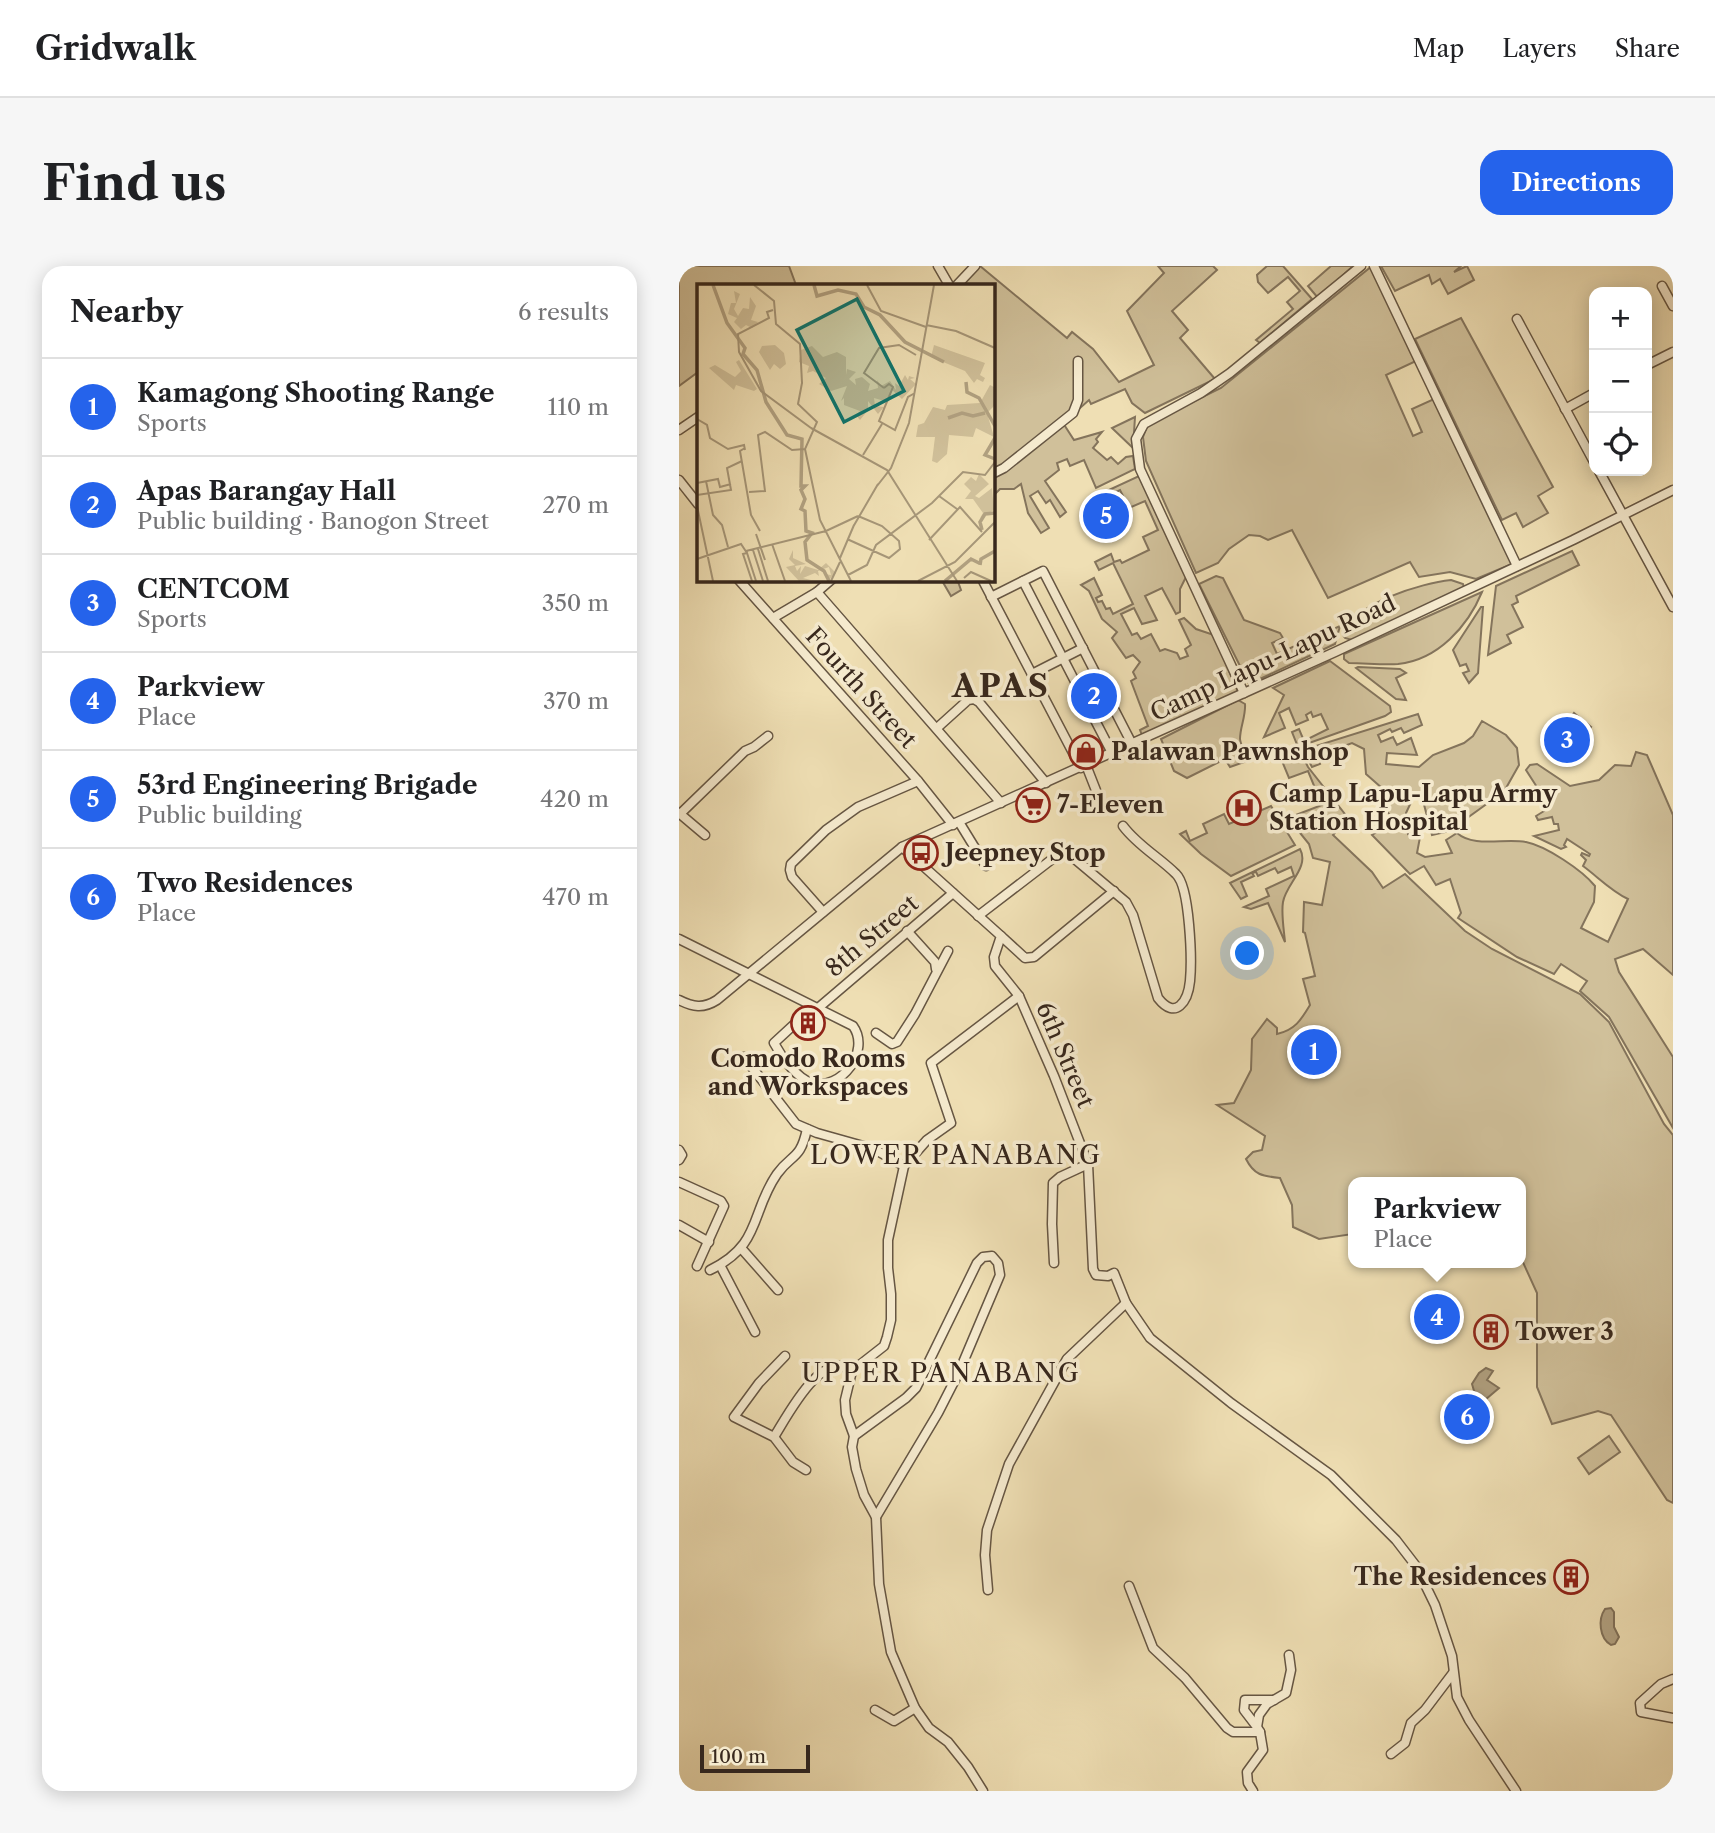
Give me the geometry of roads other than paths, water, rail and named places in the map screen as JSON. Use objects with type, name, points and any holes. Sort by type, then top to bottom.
[{"type":"street","points":[[938,266],[948,284]]},
{"type":"street","points":[[958,284],[975,266]]},
{"type":"street","points":[[1244,693],[1140,469],[1136,439],[1144,424],[1201,393],[1230,373],[1361,266]]},
{"type":"street","points":[[1374,266],[1517,566]]},
{"type":"street","points":[[1662,286],[1673,306]]},
{"type":"street","points":[[1517,319],[1589,453]]},
{"type":"street","points":[[1652,362],[1673,352]]},
{"type":"street","points":[[994,473],[1073,413],[1078,400],[1078,361]]},
{"type":"street","points":[[1565,409],[1589,396]]},
{"type":"street","points":[[679,430],[697,418]]},
{"type":"street","points":[[1602,476],[1673,607]]},
{"type":"street","points":[[679,480],[697,503]]},
{"type":"street","name":"Camp Lapu-Lapu Road","points":[[679,1000],[690,1006],[708,1006],[902,848],[1572,541],[1673,490]]},
{"type":"street","points":[[991,597],[1043,570],[1132,744]]},
{"type":"street","name":"Fourth Street","points":[[740,581],[956,823],[986,866]]},
{"type":"street","points":[[773,618],[817,592],[830,581]]},
{"type":"street","points":[[983,581],[1097,793]]},
{"type":"street","points":[[1023,581],[1112,753]]},
{"type":"street","points":[[817,592],[1001,803]]},
{"type":"street","points":[[1032,674],[1083,648]]},
{"type":"street","points":[[937,728],[968,700],[974,699],[1046,783]]},
{"type":"street","points":[[705,835],[679,814],[745,751],[768,736]]},
{"type":"street","points":[[823,912],[792,877],[792,864],[826,830],[858,807],[918,781]]},
{"type":"street","points":[[978,916],[1064,850],[1126,902],[1133,915],[1158,998],[1165,1007],[1177,1008],[1189,993],[1191,974],[1185,889],[1176,873],[1137,842],[1123,826]]},
{"type":"street","points":[[902,848],[1025,958],[1034,957],[1114,891]]},
{"type":"street","name":"8th Street","points":[[815,1008],[953,892]]},
{"type":"street","points":[[907,931],[935,962],[936,969]]},
{"type":"street","name":"6th Street","points":[[1001,936],[994,957],[995,966],[1019,996],[1088,1164],[1095,1275],[1108,1276],[1114,1273],[1126,1303],[1150,1338],[1231,1404],[1331,1475],[1396,1540],[1416,1566],[1435,1605],[1452,1656],[1457,1697],[1516,1791]]},
{"type":"street","points":[[679,939],[853,1026],[860,1041],[858,1055],[839,1077],[823,1084],[809,1082],[803,1078],[774,1043],[815,1008]]},
{"type":"street","points":[[876,1032],[892,1044],[897,1042],[948,951]]},
{"type":"street","points":[[983,1791],[948,1742],[929,1727],[915,1708],[891,1652],[882,1608],[876,1517],[864,1495],[856,1469],[852,1447],[854,1436],[846,1414],[845,1401],[852,1371],[884,1346],[887,1337],[891,1320],[888,1240],[904,1166],[927,1140],[951,1123],[931,1063],[1019,996]]},
{"type":"street","points":[[744,1057],[796,1124],[874,1149],[904,1166]]},
{"type":"street","points":[[710,1270],[731,1259],[741,1248],[756,1223],[779,1171],[799,1154],[807,1129]]},
{"type":"street","points":[[679,1150],[682,1154],[679,1160]]},
{"type":"street","points":[[1055,1263],[1051,1191],[1053,1183],[1088,1164]]},
{"type":"street","points":[[679,1182],[723,1204],[697,1266]]},
{"type":"street","points":[[679,1225],[709,1242]]},
{"type":"street","points":[[741,1248],[778,1290]]},
{"type":"street","points":[[854,1436],[916,1388],[977,1263],[983,1257],[992,1256],[999,1263],[1000,1275],[959,1372],[938,1413],[876,1517]]},
{"type":"street","points":[[720,1265],[755,1332]]},
{"type":"street","points":[[988,1590],[985,1555],[988,1530],[1009,1464],[1067,1359],[1126,1303]]},
{"type":"street","points":[[785,1356],[759,1383],[734,1417],[775,1437],[793,1462],[806,1470]]},
{"type":"street","points":[[775,1437],[804,1391],[818,1375],[830,1367],[847,1367],[852,1371]]},
{"type":"street","points":[[1129,1586],[1153,1648],[1185,1678],[1227,1728],[1233,1732],[1259,1730]]},
{"type":"street","points":[[1253,1791],[1248,1783],[1247,1772],[1263,1750],[1259,1730],[1262,1709],[1286,1693],[1291,1670],[1289,1654]]},
{"type":"street","points":[[1391,1754],[1405,1742],[1411,1723],[1425,1710],[1453,1673]]},
{"type":"street","points":[[1673,1679],[1661,1684],[1640,1703],[1641,1712],[1673,1718]]},
{"type":"street","points":[[1259,1730],[1244,1710],[1245,1700],[1276,1700]]},
{"type":"street","points":[[875,1710],[894,1721],[915,1708]]},
{"type":"place","name":"53rd Engineering Brigade","points":[[1106,516]]},
{"type":"place","name":"Apas Barangay Hall","points":[[1094,696]]},
{"type":"place","name":"CENTCOM","points":[[1567,740]]},
{"type":"place","name":"Palawan Pawnshop","points":[[1086,752]]},
{"type":"place","name":"7-Eleven","points":[[1033,805]]},
{"type":"place","name":"Camp Lapu-Lapu Army Station Hospital","points":[[1244,808]]},
{"type":"place","name":"Jeepney Stop","points":[[921,853]]},
{"type":"place","name":"Comodo Rooms and Workspaces","points":[[808,1023]]},
{"type":"place","name":"Kamagong Shooting Range","points":[[1314,1052]]},
{"type":"place","name":"Parkview","points":[[1437,1317]]},
{"type":"place","name":"Tower 3","points":[[1491,1332]]},
{"type":"place","name":"Two Residences","points":[[1467,1417]]},
{"type":"place","name":"The Residences","points":[[1571,1577]]},
{"type":"district","name":"APAS","points":[[1001,686]]},
{"type":"district","name":"LOWER PANABANG","points":[[956,1155]]},
{"type":"district","name":"UPPER PANABANG","points":[[941,1373]]}]
